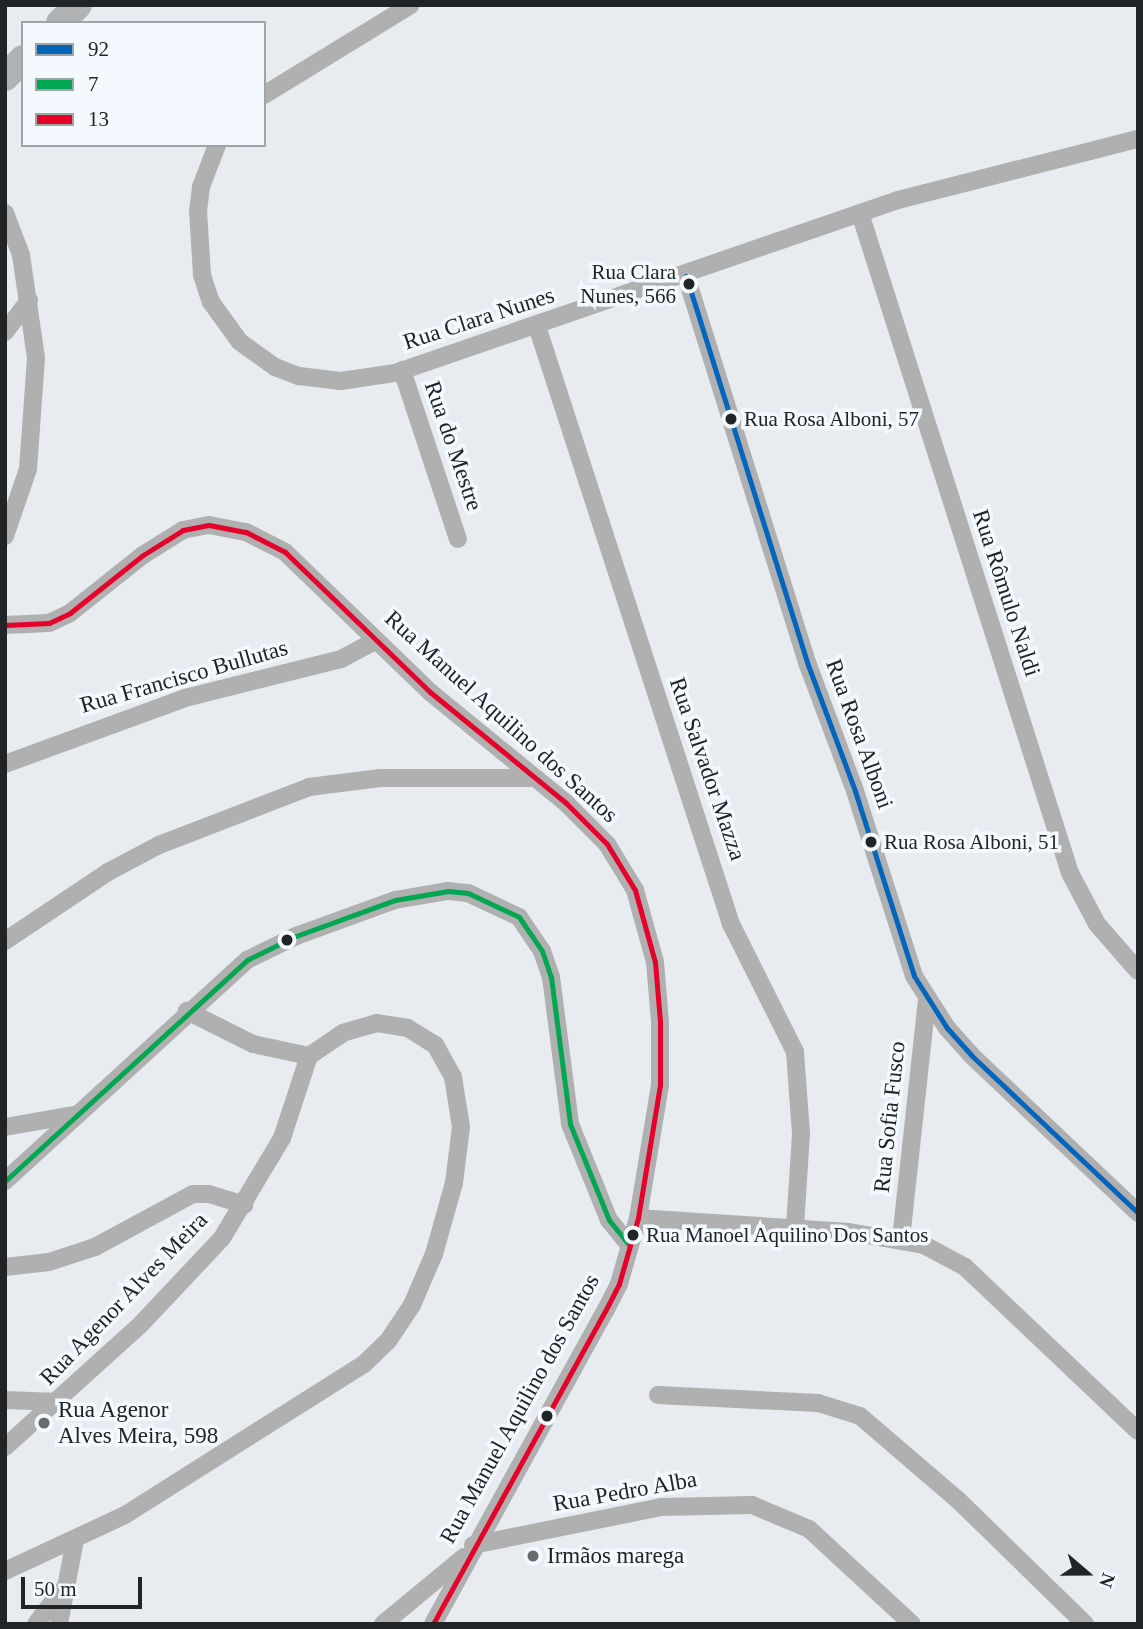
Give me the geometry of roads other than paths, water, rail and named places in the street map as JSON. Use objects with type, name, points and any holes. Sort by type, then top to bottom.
[{"type":"main road","points":[[62,21],[78,5]]},
{"type":"main road","points":[[5,77],[21,61]]},
{"type":"street","points":[[266,94],[411,5]]},
{"type":"street","name":"Rua Clara Nunes","points":[[216,147],[201,187],[198,238],[202,275],[211,302],[231,332],[275,367],[299,376],[368,380],[686,276],[860,213],[1138,139]]},
{"type":"street","points":[[5,213],[20,255],[36,358],[31,440],[19,505],[5,536]]},
{"type":"street","name":"Rua Rômulo Naldi","points":[[860,213],[1070,873],[1097,924],[1138,971]]},
{"type":"street","name":"Rua Rosa Alboni","points":[[686,276],[808,665],[855,791],[909,961],[927,1001],[971,1055],[1138,1213]]},
{"type":"street","points":[[5,332],[29,300]]},
{"type":"street","name":"Rua Salvador Mazza","points":[[537,326],[732,924],[794,1052],[801,1101],[795,1228]]},
{"type":"street","name":"Rua do Mestre","points":[[402,370],[458,539]]},
{"type":"street","name":"Rua Manuel Aquilino dos Santos","points":[[5,625],[49,623],[71,613],[171,537],[209,525],[246,532],[285,552],[430,692],[595,830],[616,856],[638,898],[649,934],[657,988],[660,1085],[638,1218],[619,1284],[471,1550],[433,1624]]},
{"type":"street","name":"Rua Francisco Bullutas","points":[[5,764],[184,698],[341,659],[376,640]]},
{"type":"street","points":[[5,940],[107,872],[159,845],[309,788],[380,778],[534,778]]},
{"type":"street","points":[[5,1181],[221,979],[274,945],[395,900],[448,891],[468,892],[508,908],[533,931],[551,977],[570,1124],[610,1220],[630,1246]]},
{"type":"street","name":"Rua Sofia Fusco","points":[[901,1239],[927,1001]]},
{"type":"street","points":[[5,1571],[75,1540],[232,1450],[363,1364],[394,1332],[423,1284],[444,1223],[460,1152],[460,1112],[445,1059],[424,1035],[377,1023],[343,1033],[309,1056],[253,1044],[187,1011]]},
{"type":"street","name":"Rua Agenor Alves Meira","points":[[5,1447],[58,1402],[202,1260],[244,1205],[293,1114],[309,1056]]},
{"type":"street","points":[[5,1127],[73,1115]]},
{"type":"street","points":[[5,1267],[49,1262],[95,1247],[193,1195],[209,1194],[244,1205]]},
{"type":"street","points":[[638,1218],[795,1228],[901,1239],[924,1245],[965,1267],[1138,1431]]},
{"type":"street","points":[[658,1395],[818,1403],[860,1416],[957,1499],[1085,1624]]},
{"type":"street","points":[[5,1400],[58,1402]]},
{"type":"street","name":"Rua Pedro Alba","points":[[471,1550],[661,1507],[752,1505],[809,1529],[912,1624]]},
{"type":"street","points":[[59,1624],[75,1540]]},
{"type":"street","points":[[383,1624],[471,1550]]},
{"type":"street","points":[[36,1624],[64,1588]]},
{"type":"place","name":"Rua Clara Nunes, 566","points":[[689,284]]},
{"type":"place","name":"Rua Rosa Alboni, 57","points":[[731,419]]},
{"type":"place","name":"Rua Rosa Alboni, 51","points":[[871,842]]},
{"type":"place","name":"Rua Manoel Aquilino Dos Santos","points":[[633,1235]]},
{"type":"place","name":"Rua Agenor Alves Meira, 598","points":[[44,1423]]},
{"type":"place","name":"Irmãos marega","points":[[533,1556]]}]
